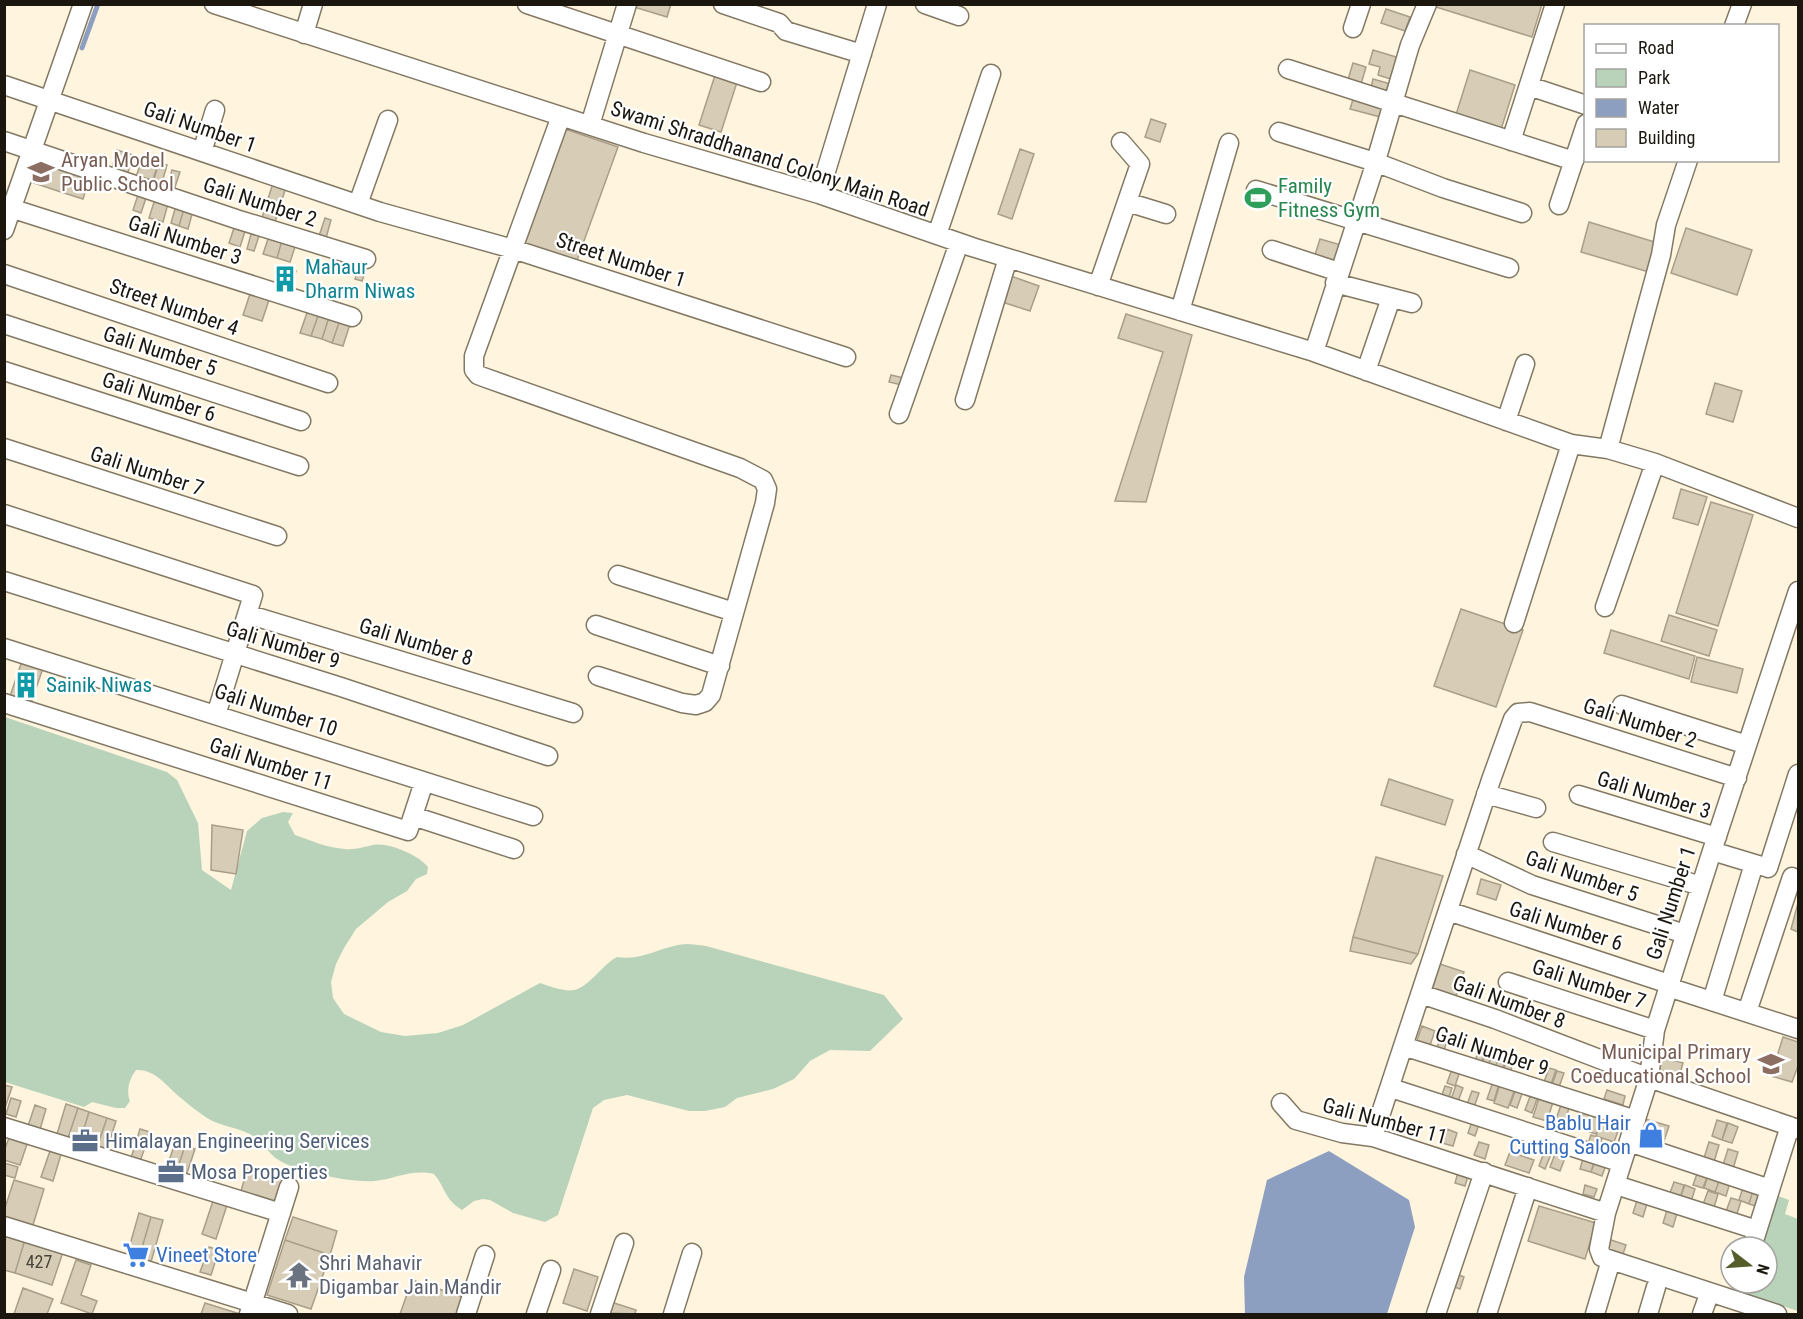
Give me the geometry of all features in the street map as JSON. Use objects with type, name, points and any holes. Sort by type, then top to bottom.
[{"type":"street","points":[[4,230],[8,207],[32,150],[83,4]]},
{"type":"street","name":"Swami Shraddhanand Colony Main Road","points":[[214,4],[644,143],[819,194],[959,243],[1314,352],[1571,444],[1608,449],[1655,464],[1798,518]]},
{"type":"street","points":[[303,34],[313,4]]},
{"type":"street","points":[[527,4],[617,36],[761,82]]},
{"type":"street","points":[[590,125],[627,4]]},
{"type":"street","points":[[723,4],[779,23],[786,31],[862,54]]},
{"type":"street","points":[[819,194],[878,4]]},
{"type":"street","points":[[925,4],[959,16]]},
{"type":"street","points":[[1353,28],[1361,4]]},
{"type":"street","points":[[1314,352],[1410,45],[1427,4]]},
{"type":"street","points":[[1511,141],[1555,4]]},
{"type":"street","points":[[1735,24],[1742,4]]},
{"type":"street","points":[[1288,69],[1574,160]]},
{"type":"street","points":[[937,235],[991,75]]},
{"type":"street","name":"Gali Number 1","points":[[4,85],[380,212]]},
{"type":"street","points":[[1529,86],[1584,104]]},
{"type":"street","points":[[202,152],[215,110]]},
{"type":"street","points":[[561,116],[474,356],[474,370],[478,375],[486,378],[740,468],[763,480],[767,489],[720,666],[711,694],[705,702],[696,705],[682,703],[598,676]]},
{"type":"street","points":[[358,204],[388,120]]},
{"type":"street","points":[[1559,205],[1584,130]]},
{"type":"street","points":[[1278,132],[1375,162],[1443,188],[1522,213]]},
{"type":"street","name":"Gali Number 2","points":[[4,141],[236,219],[366,259]]},
{"type":"street","points":[[1098,286],[1140,164],[1121,142]]},
{"type":"street","points":[[1180,311],[1229,143]]},
{"type":"street","points":[[1608,449],[1661,255],[1666,225],[1687,162]]},
{"type":"street","points":[[1256,190],[1509,268]]},
{"type":"street","points":[[1127,202],[1166,214]]},
{"type":"street","name":"Gali Number 3","points":[[8,207],[352,317]]},
{"type":"street","name":"Street Number 1","points":[[380,212],[513,249],[846,357]]},
{"type":"street","points":[[899,414],[959,243]]},
{"type":"street","points":[[1272,250],[1391,298],[1412,303]]},
{"type":"street","points":[[965,400],[1008,258]]},
{"type":"street","name":"Street Number 4","points":[[4,274],[328,383]]},
{"type":"street","points":[[1366,371],[1391,298]]},
{"type":"street","name":"Gali Number 5","points":[[4,324],[301,421]]},
{"type":"street","points":[[1506,421],[1525,364]]},
{"type":"street","name":"Gali Number 6","points":[[4,371],[299,466]]},
{"type":"street","points":[[1514,623],[1571,444]]},
{"type":"street","name":"Gali Number 7","points":[[4,448],[277,536]]},
{"type":"street","points":[[1605,607],[1655,464]]},
{"type":"street","points":[[4,514],[253,595],[216,715]]},
{"type":"street","points":[[618,575],[734,612]]},
{"type":"street","name":"Gali Number 9","points":[[4,581],[548,756]]},
{"type":"street","name":"Gali Number 1","points":[[1611,1260],[1602,1257],[1599,1249],[1606,1213],[1649,1078],[1655,1030],[1798,591]]},
{"type":"street","name":"Gali Number 8","points":[[247,614],[573,713]]},
{"type":"street","points":[[596,625],[720,666]]},
{"type":"street","name":"Gali Number 10","points":[[4,648],[533,816]]},
{"type":"street","name":"Gali Number 11","points":[[4,703],[408,831],[413,816]]},
{"type":"street","points":[[1622,705],[1748,745]]},
{"type":"street","name":"Gali Number 2","points":[[1486,794],[1513,719],[1518,712],[1530,712],[1737,778]]},
{"type":"street","points":[[1712,1001],[1761,866],[1798,774]]},
{"type":"street","points":[[424,782],[413,816],[514,849]]},
{"type":"street","points":[[1373,1137],[1486,794],[1536,808]]},
{"type":"street","name":"Gali Number 3","points":[[1579,795],[1714,844],[1761,866],[1795,878]]},
{"type":"street","points":[[1553,842],[1701,886]]},
{"type":"street","name":"Gali Number 5","points":[[1466,854],[1532,885],[1685,934]]},
{"type":"street","points":[[1747,1012],[1795,878]]},
{"type":"street","name":"Gali Number 6","points":[[1448,911],[1798,1029]]},
{"type":"street","name":"Gali Number 7","points":[[1508,982],[1655,1030]]},
{"type":"street","name":"Gali Number 8","points":[[1421,993],[1649,1078],[1794,1127]]},
{"type":"street","name":"Gali Number 9","points":[[1404,1046],[1636,1120]]},
{"type":"street","points":[[1391,1088],[1623,1163]]},
{"type":"street","name":"Gali Number 11","points":[[1281,1103],[1296,1120],[1342,1133],[1373,1137],[1606,1213]]},
{"type":"street","points":[[4,1127],[281,1213]]},
{"type":"street","points":[[1755,1235],[1794,1127]]},
{"type":"street","points":[[1629,1142],[1770,1189]]},
{"type":"street","points":[[1436,1314],[1484,1172]]},
{"type":"street","points":[[1616,1185],[1744,1235]]},
{"type":"street","points":[[251,1309],[289,1186]]},
{"type":"street","points":[[1487,1314],[1528,1187]]},
{"type":"street","points":[[4,1226],[251,1309],[288,1314]]},
{"type":"street","points":[[600,1314],[624,1243]]},
{"type":"street","points":[[673,1314],[692,1253]]},
{"type":"street","points":[[466,1314],[485,1255]]},
{"type":"street","points":[[1595,1314],[1611,1260],[1719,1287]]},
{"type":"street","points":[[536,1314],[551,1270]]},
{"type":"street","points":[[1648,1314],[1656,1287]]},
{"type":"street","points":[[1741,1295],[1766,1313]]},
{"type":"green space","points":[[5,717],[167,772],[177,780],[198,823],[202,870],[231,890],[247,831],[262,818],[283,812],[293,813],[288,822],[295,835],[308,840],[345,849],[387,845],[403,850],[423,862],[428,867],[427,874],[416,879],[407,891],[388,902],[356,929],[336,964],[331,982],[333,998],[344,1014],[381,1032],[405,1036],[438,1033],[463,1025],[540,983],[574,990],[585,985],[617,957],[636,957],[686,944],[706,946],[884,995],[903,1019],[870,1051],[830,1050],[810,1061],[794,1079],[773,1089],[737,1098],[725,1107],[689,1111],[627,1095],[604,1100],[593,1108],[558,1215],[545,1222],[513,1213],[490,1200],[474,1201],[462,1210],[449,1198],[434,1174],[418,1173],[365,1181],[324,1176],[286,1164],[277,1159],[250,1134],[207,1118],[161,1080],[143,1070],[136,1070],[132,1077],[128,1089],[130,1101],[125,1108],[92,1102],[84,1107],[5,1082]]},
{"type":"green space","points":[[1775,1195],[1789,1200],[1785,1214],[1798,1219],[1798,1311],[1749,1295],[1779,1295],[1779,1235],[1762,1235]]},
{"type":"water","points":[[1329,1151],[1409,1200],[1415,1227],[1387,1314],[1245,1314],[1244,1277],[1267,1180]]},
{"type":"building","points":[[634,4],[671,4],[667,17],[634,7]]},
{"type":"building","points":[[1437,4],[1542,4],[1532,37],[1436,7]]},
{"type":"building","points":[[1386,9],[1410,17],[1405,31],[1381,23]]},
{"type":"building","points":[[1373,50],[1403,59],[1397,81],[1378,75],[1380,67],[1369,64]]},
{"type":"building","points":[[1353,63],[1366,67],[1359,91],[1346,86]]},
{"type":"building","points":[[717,69],[739,76],[721,132],[699,125]]},
{"type":"building","points":[[1470,70],[1515,85],[1499,136],[1454,121]]},
{"type":"building","points":[[1373,79],[1394,85],[1391,98],[1370,92]]},
{"type":"building","points":[[1355,93],[1388,103],[1384,118],[1350,109]]},
{"type":"building","points":[[1151,119],[1166,124],[1160,142],[1145,137]]},
{"type":"building","points":[[565,129],[618,147],[576,263],[521,244]]},
{"type":"building","points":[[1020,149],[1034,154],[1012,219],[998,214]]},
{"type":"building","points":[[117,150],[133,155],[127,176],[111,172]]},
{"type":"building","points":[[43,158],[69,167],[61,192],[34,183]]},
{"type":"building","points":[[142,159],[158,164],[151,185],[135,180]]},
{"type":"building","points":[[159,162],[167,165],[161,186],[153,183]]},
{"type":"building","points":[[69,167],[91,173],[83,199],[61,192]]},
{"type":"building","points":[[172,170],[180,172],[174,190],[167,188]]},
{"type":"building","points":[[274,180],[287,184],[274,225],[261,221]]},
{"type":"building","points":[[140,189],[148,192],[141,213],[133,210]]},
{"type":"building","points":[[156,196],[169,200],[163,222],[149,218]]},
{"type":"building","points":[[177,202],[185,205],[179,226],[171,223]]},
{"type":"building","points":[[185,205],[194,207],[188,229],[179,226]]},
{"type":"building","points":[[325,218],[331,220],[326,238],[319,236]]},
{"type":"building","points":[[236,222],[247,225],[240,247],[229,243]]},
{"type":"building","points":[[1589,222],[1658,243],[1649,272],[1581,252]]},
{"type":"building","points":[[253,227],[261,230],[254,251],[247,249]]},
{"type":"building","points":[[1686,228],[1752,250],[1737,295],[1671,273]]},
{"type":"building","points":[[270,233],[283,237],[277,258],[263,254]]},
{"type":"building","points":[[283,237],[297,241],[290,262],[277,258]]},
{"type":"building","points":[[1320,239],[1341,245],[1336,264],[1314,258]]},
{"type":"building","points":[[336,254],[343,256],[337,274],[330,271]]},
{"type":"building","points":[[361,262],[368,264],[362,281],[355,279]]},
{"type":"building","name":"Mahaur Dharm Niwas","points":[[280,266],[296,271],[289,292],[273,287]]},
{"type":"building","points":[[1008,275],[1039,286],[1030,311],[999,301]]},
{"type":"building","points":[[252,288],[271,294],[262,321],[243,315]]},
{"type":"building","points":[[309,307],[320,310],[311,336],[300,333]]},
{"type":"building","points":[[320,310],[330,314],[322,339],[311,336]]},
{"type":"building","points":[[330,314],[341,317],[332,343],[322,339]]},
{"type":"building","points":[[1126,314],[1192,335],[1146,502],[1115,501],[1163,352],[1118,338]]},
{"type":"building","points":[[341,317],[351,321],[343,346],[332,343]]},
{"type":"building","points":[[891,375],[904,378],[902,385],[889,382]]},
{"type":"building","points":[[1715,383],[1742,391],[1733,422],[1706,414]]},
{"type":"building","points":[[1681,489],[1707,497],[1698,525],[1673,518]]},
{"type":"building","points":[[1711,502],[1753,515],[1718,626],[1676,613]]},
{"type":"building","points":[[1461,609],[1523,630],[1496,707],[1434,686]]},
{"type":"building","points":[[1669,615],[1717,630],[1709,656],[1661,641]]},
{"type":"building","points":[[1611,630],[1695,656],[1689,679],[1604,653]]},
{"type":"building","points":[[1697,657],[1743,669],[1737,693],[1691,682]]},
{"type":"building","name":"Sainik Niwas","points":[[22,661],[43,668],[29,709],[8,702]]},
{"type":"building","points":[[1389,779],[1453,800],[1445,825],[1381,805]]},
{"type":"building","points":[[212,825],[243,830],[236,874],[211,870]]},
{"type":"building","points":[[1376,857],[1443,876],[1418,954],[1353,937]]},
{"type":"building","points":[[1481,879],[1501,885],[1496,900],[1477,894]]},
{"type":"building","points":[[1798,903],[1798,932],[1791,929]]},
{"type":"building","points":[[1353,937],[1418,954],[1411,964],[1350,951]]},
{"type":"building","points":[[1440,964],[1464,972],[1454,1002],[1431,994]]},
{"type":"building","points":[[1422,1026],[1435,1031],[1429,1048],[1416,1043]]},
{"type":"building","points":[[1442,1034],[1449,1036],[1443,1053],[1436,1050]]},
{"type":"building","points":[[1783,1037],[1798,1042],[1798,1066],[1792,1082],[1771,1076]]},
{"type":"building","points":[[1481,1044],[1487,1047],[1481,1063],[1475,1061]]},
{"type":"building","points":[[1488,1047],[1494,1049],[1488,1066],[1482,1064]]},
{"type":"building","points":[[1494,1049],[1501,1051],[1495,1068],[1488,1066]]},
{"type":"building","points":[[1501,1051],[1508,1054],[1502,1070],[1495,1068]]},
{"type":"building","points":[[1509,1054],[1515,1056],[1510,1073],[1503,1071]]},
{"type":"building","points":[[1663,1057],[1683,1063],[1679,1077],[1658,1071]]},
{"type":"building","points":[[1453,1066],[1461,1068],[1455,1086],[1447,1083]]},
{"type":"building","points":[[1549,1068],[1556,1070],[1550,1087],[1543,1085]]},
{"type":"building","points":[[1557,1071],[1564,1073],[1558,1090],[1551,1087]]},
{"type":"building","points":[[1493,1082],[1499,1084],[1494,1101],[1487,1099]]},
{"type":"building","points":[[1500,1084],[1515,1089],[1508,1108],[1494,1103]]},
{"type":"building","points":[[4,1085],[12,1087],[4,1111]]},
{"type":"building","points":[[1456,1085],[1463,1088],[1457,1104],[1450,1102]]},
{"type":"building","points":[[1445,1086],[1452,1088],[1448,1100],[1441,1098]]},
{"type":"building","points":[[1516,1089],[1523,1091],[1517,1108],[1510,1105]]},
{"type":"building","points":[[1607,1090],[1625,1096],[1623,1105],[1604,1099]]},
{"type":"building","points":[[1472,1091],[1479,1093],[1473,1110],[1466,1107]]},
{"type":"building","points":[[1531,1094],[1538,1096],[1532,1113],[1525,1110]]},
{"type":"building","points":[[11,1098],[21,1101],[16,1117],[6,1114]]},
{"type":"building","points":[[1539,1098],[1553,1102],[1547,1121],[1533,1117]]},
{"type":"building","points":[[66,1104],[78,1108],[68,1138],[57,1134]]},
{"type":"building","points":[[35,1105],[46,1109],[39,1133],[27,1129]]},
{"type":"building","points":[[1561,1105],[1569,1108],[1564,1125],[1555,1122]]},
{"type":"building","points":[[78,1108],[89,1112],[80,1142],[68,1138]]},
{"type":"building","points":[[1584,1109],[1602,1115],[1596,1134],[1578,1128]]},
{"type":"building","points":[[89,1112],[107,1118],[97,1147],[80,1142]]},
{"type":"building","points":[[1474,1116],[1481,1119],[1475,1136],[1468,1133]]},
{"type":"building","points":[[1602,1117],[1621,1123],[1614,1142],[1596,1136]]},
{"type":"building","points":[[107,1118],[116,1121],[107,1150],[97,1147]]},
{"type":"building","points":[[1645,1119],[1669,1126],[1663,1144],[1640,1137]]},
{"type":"building","points":[[1717,1120],[1727,1123],[1722,1140],[1712,1136]]},
{"type":"building","points":[[1553,1123],[1560,1125],[1556,1138],[1549,1136]]},
{"type":"building","points":[[1728,1123],[1738,1127],[1732,1143],[1722,1140]]},
{"type":"building","points":[[140,1129],[150,1132],[140,1162],[131,1158]]},
{"type":"building","points":[[1447,1129],[1457,1133],[1453,1146],[1442,1143]]},
{"type":"building","points":[[1591,1135],[1602,1139],[1597,1152],[1586,1149]]},
{"type":"building","points":[[9,1138],[27,1144],[20,1165],[4,1160],[4,1151]]},
{"type":"building","points":[[1479,1142],[1489,1145],[1485,1159],[1474,1155]]},
{"type":"building","points":[[1709,1142],[1719,1145],[1714,1162],[1704,1158]]},
{"type":"building","points":[[175,1143],[185,1146],[175,1176],[165,1173]]},
{"type":"building","points":[[185,1146],[195,1149],[185,1179],[175,1176]]},
{"type":"building","points":[[51,1148],[62,1151],[53,1181],[41,1177]]},
{"type":"building","points":[[1728,1149],[1738,1152],[1733,1169],[1723,1165]]},
{"type":"building","points":[[1545,1150],[1552,1152],[1545,1169],[1539,1166]]},
{"type":"building","points":[[1510,1152],[1534,1160],[1529,1173],[1505,1165]]},
{"type":"building","points":[[1555,1154],[1565,1158],[1560,1171],[1550,1167]]},
{"type":"building","points":[[1584,1155],[1595,1159],[1591,1172],[1580,1169]]},
{"type":"building","points":[[1596,1159],[1607,1162],[1602,1176],[1591,1172]]},
{"type":"building","points":[[4,1163],[18,1167],[15,1178],[4,1175]]},
{"type":"building","points":[[248,1166],[287,1177],[280,1203],[241,1191]]},
{"type":"building","points":[[1699,1168],[1709,1172],[1703,1188],[1693,1185]]},
{"type":"building","points":[[1459,1169],[1469,1173],[1465,1186],[1455,1183]]},
{"type":"building","points":[[1709,1172],[1721,1176],[1715,1192],[1704,1188]]},
{"type":"building","points":[[1721,1176],[1731,1179],[1726,1196],[1715,1192]]},
{"type":"building","points":[[14,1180],[44,1189],[32,1228],[4,1220],[4,1211]]},
{"type":"building","points":[[1674,1182],[1684,1185],[1679,1202],[1668,1198]]},
{"type":"building","points":[[1744,1184],[1754,1187],[1749,1204],[1739,1200]]},
{"type":"building","points":[[1585,1185],[1597,1189],[1594,1197],[1583,1194]]},
{"type":"building","points":[[1685,1185],[1695,1189],[1690,1205],[1679,1201]]},
{"type":"building","points":[[1754,1187],[1764,1191],[1759,1207],[1749,1204]]},
{"type":"building","points":[[1708,1191],[1718,1194],[1713,1211],[1702,1207]]},
{"type":"building","points":[[1638,1197],[1648,1200],[1643,1217],[1633,1213]]},
{"type":"building","points":[[214,1198],[228,1202],[216,1239],[202,1234]]},
{"type":"building","points":[[1731,1198],[1741,1201],[1736,1217],[1725,1214]]},
{"type":"building","points":[[1539,1206],[1596,1223],[1585,1259],[1528,1241]]},
{"type":"building","points":[[1668,1207],[1678,1210],[1673,1227],[1663,1223]]},
{"type":"building","points":[[139,1213],[151,1217],[139,1258],[127,1255]]},
{"type":"building","points":[[151,1217],[163,1220],[151,1262],[139,1258]]},
{"type":"building","points":[[293,1217],[337,1231],[330,1255],[285,1240]]},
{"type":"building","points":[[4,1229],[26,1236],[15,1273],[4,1270]]},
{"type":"building","points":[[26,1236],[64,1249],[52,1285],[15,1273]]},
{"type":"building","points":[[1608,1239],[1626,1245],[1622,1257],[1604,1250]]},
{"type":"building","name":"Shri Mahavir Digambar Jain Mandir","points":[[285,1240],[330,1255],[311,1309],[267,1295]]},
{"type":"building","points":[[209,1247],[219,1250],[211,1275],[200,1272]]},
{"type":"building","points":[[76,1260],[91,1265],[81,1295],[97,1301],[92,1314],[61,1303]]},
{"type":"building","points":[[574,1269],[598,1277],[587,1311],[563,1303]]},
{"type":"building","points":[[1454,1273],[1464,1277],[1460,1289],[1449,1285]]},
{"type":"building","points":[[412,1280],[466,1298],[461,1314],[400,1314]]},
{"type":"building","points":[[23,1288],[53,1299],[47,1314],[14,1314]]},
{"type":"building","points":[[611,1302],[636,1310],[635,1314],[608,1313]]},
{"type":"building","points":[[205,1303],[240,1314],[201,1314]]},
{"type":"waterway","points":[[82,48],[98,4]]},
{"type":"place","name":"Aryan Model Public School","points":[[41,172]]},
{"type":"place","name":"Family Fitness Gym","points":[[1258,198]]},
{"type":"place","name":"Mahaur Dharm Niwas","points":[[285,279]]},
{"type":"place","name":"Sainik Niwas","points":[[26,685]]},
{"type":"place","name":"Municipal Primary Coeducational School","points":[[1771,1064]]},
{"type":"place","name":"Bablu Hair Cutting Saloon","points":[[1651,1135]]},
{"type":"place","name":"Himalayan Engineering Services","points":[[85,1141]]},
{"type":"place","name":"Mosa Properties","points":[[171,1172]]},
{"type":"place","name":"Vineet Store","points":[[136,1255]]},
{"type":"place","name":"Shri Mahavir Digambar Jain Mandir","points":[[299,1275]]}]
